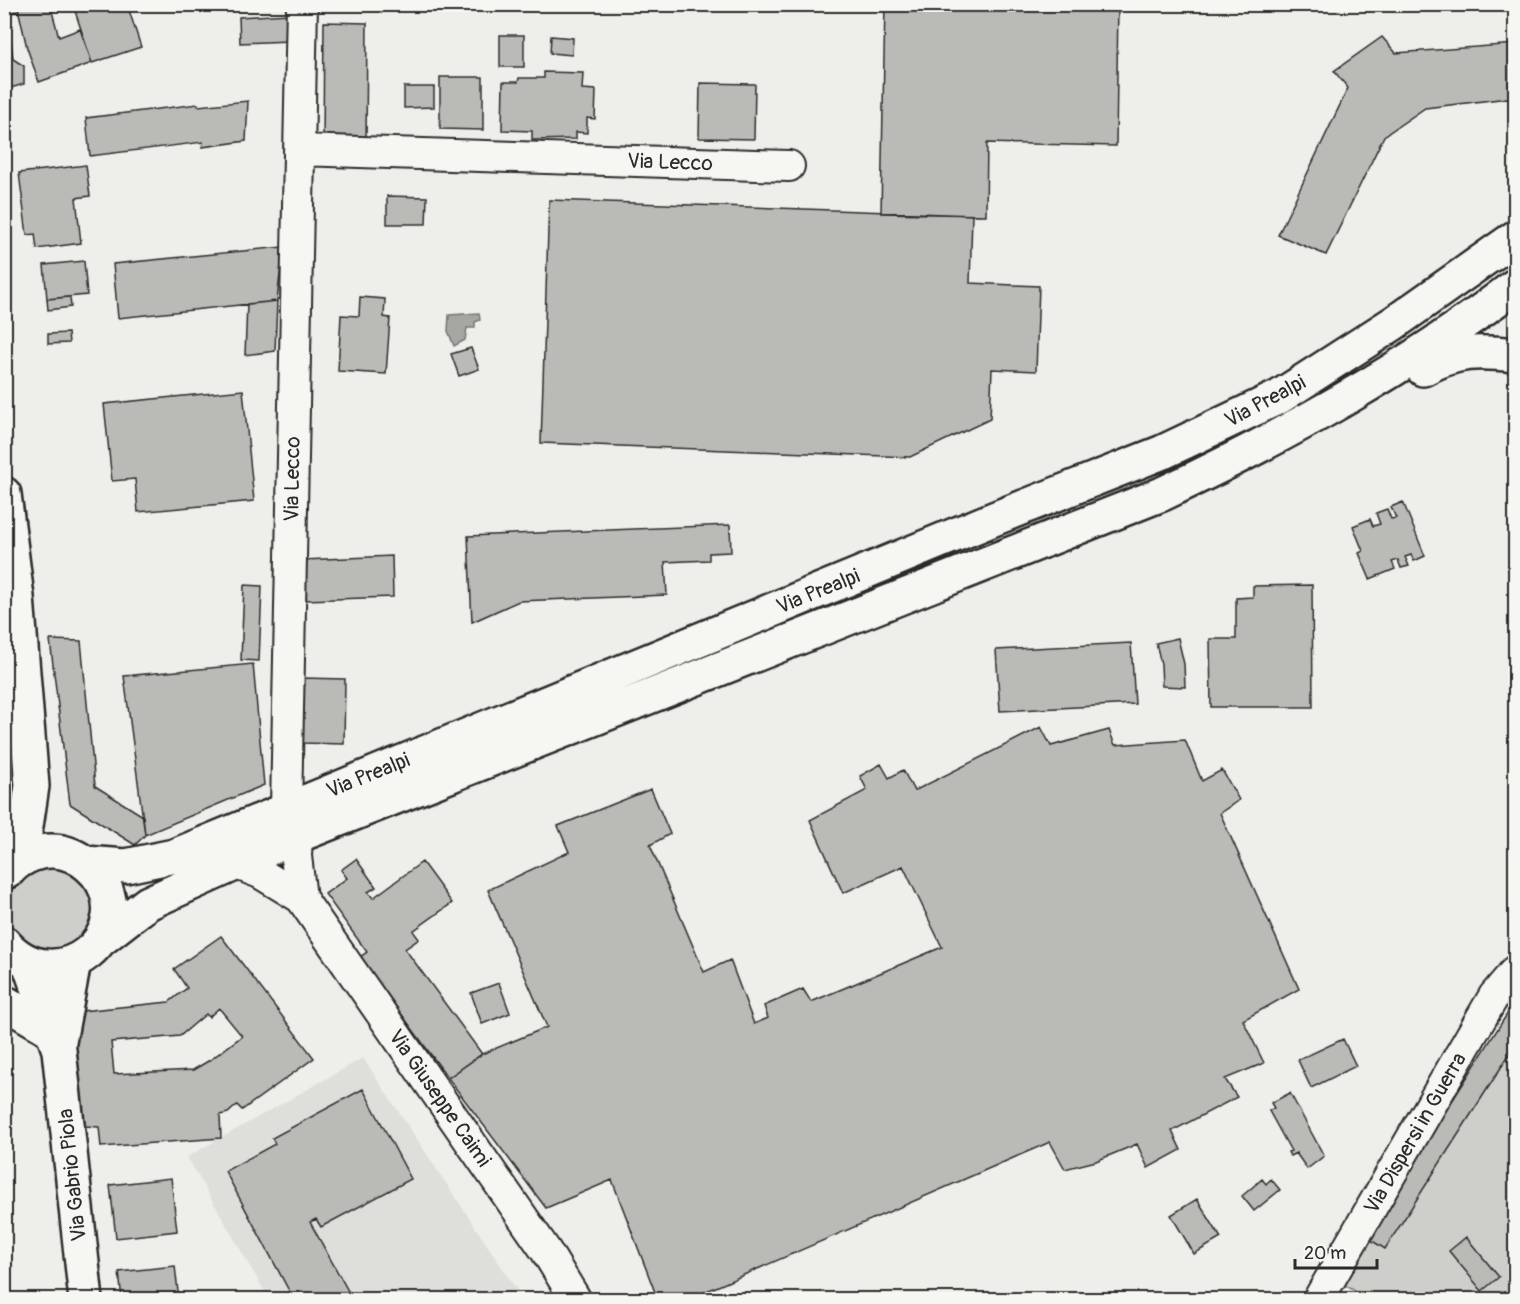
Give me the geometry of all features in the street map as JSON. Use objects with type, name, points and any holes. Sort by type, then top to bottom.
[{"type":"main road","name":"Via Prealpi","points":[[74,962],[148,903],[234,863],[292,822],[974,527],[1163,452],[1279,397],[1394,323],[1515,237]]},
{"type":"main road","name":"Via Prealpi","points":[[13,867],[43,852],[126,866],[174,856],[292,822],[1082,527],[1242,456],[1352,396],[1459,328],[1515,285]]},
{"type":"main road","points":[[1352,396],[1394,384],[1455,354],[1484,352],[1515,355]]},
{"type":"main road","points":[[4,494],[11,598],[32,786],[47,819],[78,859],[102,882],[108,899],[107,924],[99,941]]},
{"type":"main road","points":[[13,867],[32,786]]},
{"type":"main road","points":[[15,956],[56,967],[74,962]]},
{"type":"main road","name":"Via Gabrio Piola","points":[[15,956],[56,1041],[86,1299]]},
{"type":"main road","name":"Via Gabrio Piola","points":[[56,1041],[74,962]]},
{"type":"main road","points":[[4,1002],[56,1041]]},
{"type":"street","name":"Via Lecco","points":[[301,898],[292,822],[302,4]]},
{"type":"street","name":"Via Lecco","points":[[299,150],[789,166]]},
{"type":"street","points":[[234,863],[260,873],[301,898]]},
{"type":"street","name":"Via Giuseppe Caimi","points":[[301,898],[546,1251],[576,1299]]},
{"type":"street","name":"Via Dispersi in Guerra","points":[[1318,1299],[1494,996],[1515,970]]},
{"type":"shaded area","points":[[479,313],[480,320],[475,322],[475,328],[467,328],[465,340],[454,346],[448,331],[449,315]]},
{"type":"shaded area","points":[[42,866],[67,866],[97,899],[90,936],[50,955],[25,943],[13,934],[9,926],[7,906],[13,886],[25,871]]},
{"type":"shaded area","points":[[1515,1006],[1515,1299],[1368,1299],[1340,1282]]},
{"type":"shaded area","points":[[363,1058],[523,1299],[269,1299],[187,1157]]},
{"type":"building","points":[[4,4],[17,4],[19,11],[4,15]]},
{"type":"building","points":[[17,4],[50,4],[59,37],[80,29],[92,63],[39,82],[27,48]]},
{"type":"building","points":[[84,4],[127,4],[141,47],[92,63],[74,8]]},
{"type":"building","points":[[885,4],[1118,4],[1116,146],[987,143],[986,215],[881,213]]},
{"type":"building","points":[[289,14],[290,41],[240,43],[239,17]]},
{"type":"building","points":[[324,22],[367,23],[366,146],[323,146]]},
{"type":"building","points":[[500,35],[524,35],[524,67],[500,67]]},
{"type":"building","points":[[551,36],[573,38],[572,55],[550,53]]},
{"type":"building","points":[[1382,37],[1396,53],[1516,44],[1516,97],[1425,108],[1384,136],[1326,255],[1278,235],[1348,88],[1334,71]]},
{"type":"building","points":[[11,41],[13,59],[24,66],[24,84],[4,90],[4,42]]},
{"type":"building","points":[[544,72],[583,73],[582,89],[596,90],[595,119],[587,118],[587,133],[576,132],[576,139],[532,140],[532,131],[502,130],[503,82],[518,82],[519,78],[544,78]]},
{"type":"building","points":[[440,77],[483,77],[483,130],[440,129]]},
{"type":"building","points":[[700,83],[755,84],[754,139],[699,138]]},
{"type":"building","points":[[404,87],[434,87],[434,107],[404,108]]},
{"type":"building","points":[[248,101],[246,141],[202,147],[203,142],[90,156],[86,118],[198,104],[198,106]]},
{"type":"building","points":[[86,165],[90,196],[76,198],[81,243],[37,249],[35,234],[27,235],[19,173]]},
{"type":"building","points":[[387,196],[427,197],[426,224],[387,224]]},
{"type":"building","points":[[549,200],[972,215],[970,283],[1039,286],[1036,371],[992,369],[990,419],[910,457],[541,443]]},
{"type":"building","points":[[283,247],[277,301],[118,318],[113,264]]},
{"type":"building","points":[[84,261],[87,295],[47,299],[44,265]]},
{"type":"building","points":[[70,297],[71,307],[48,310],[47,299]]},
{"type":"building","points":[[360,297],[385,299],[384,317],[390,318],[386,374],[338,371],[341,315],[359,316]]},
{"type":"building","points":[[277,301],[275,351],[245,355],[247,304]]},
{"type":"building","points":[[68,333],[69,343],[48,344],[48,334]]},
{"type":"building","points":[[471,348],[479,369],[459,376],[451,354]]},
{"type":"building","points":[[243,390],[254,501],[138,512],[135,479],[112,481],[104,404]]},
{"type":"building","points":[[1403,502],[1425,556],[1414,561],[1411,555],[1405,557],[1409,566],[1401,568],[1398,560],[1392,562],[1395,569],[1370,579],[1359,553],[1363,551],[1353,526],[1370,519],[1373,526],[1380,524],[1376,513],[1387,509],[1391,519],[1396,518],[1391,507]]},
{"type":"building","points":[[730,525],[731,552],[709,553],[709,560],[665,562],[667,595],[519,601],[472,622],[468,536]]},
{"type":"building","points":[[392,556],[393,597],[305,600],[303,560]]},
{"type":"building","points":[[244,585],[262,586],[259,661],[241,660]]},
{"type":"building","points":[[1312,585],[1313,707],[1211,707],[1210,639],[1236,639],[1236,598],[1253,597],[1253,586]]},
{"type":"building","points":[[1178,638],[1184,664],[1185,687],[1162,686],[1161,664],[1156,643]]},
{"type":"building","points":[[50,640],[81,641],[95,786],[143,816],[145,835],[135,845],[70,804]]},
{"type":"building","points":[[1131,643],[1135,704],[1000,711],[996,650]]},
{"type":"building","points":[[253,664],[264,785],[145,835],[124,676]]},
{"type":"building","points":[[302,678],[345,679],[344,744],[301,743]]},
{"type":"building","points":[[1041,727],[1051,746],[1109,730],[1115,745],[1185,740],[1202,781],[1222,770],[1239,800],[1220,813],[1299,989],[1243,1020],[1264,1063],[1225,1079],[1237,1097],[1172,1131],[1181,1150],[1148,1168],[1137,1144],[1096,1161],[1065,1169],[1050,1142],[686,1300],[658,1300],[612,1180],[546,1208],[448,1078],[482,1054],[547,1027],[488,890],[569,852],[558,826],[651,789],[670,834],[650,845],[704,972],[730,960],[754,1024],[768,1018],[764,1006],[803,989],[811,1002],[942,947],[903,866],[843,893],[810,820],[867,790],[860,776],[881,764],[889,778],[903,770],[914,791]]},
{"type":"building","points":[[356,859],[376,887],[368,892],[373,898],[422,862],[452,903],[413,931],[419,939],[405,949],[482,1054],[448,1078],[360,957],[367,952],[325,894],[347,878],[341,870]]},
{"type":"building","points":[[221,936],[314,1058],[242,1110],[237,1105],[228,1113],[220,1115],[221,1138],[101,1147],[99,1127],[85,1126],[72,1012],[169,1002],[187,988],[174,969]],"holes":[[[219,1008],[242,1036],[193,1070],[114,1074],[111,1042],[180,1036],[206,1014],[209,1017]]]},
{"type":"building","points":[[499,983],[510,1013],[482,1024],[471,993]]},
{"type":"building","points":[[1516,1000],[1516,1044],[1385,1249],[1366,1237]]},
{"type":"building","points":[[1343,1039],[1356,1066],[1311,1088],[1298,1060]]},
{"type":"building","points":[[363,1089],[411,1179],[321,1227],[316,1219],[310,1222],[353,1300],[294,1300],[225,1171],[275,1144],[272,1138]]},
{"type":"building","points":[[1290,1093],[1324,1156],[1307,1169],[1296,1153],[1290,1156],[1288,1152],[1291,1151],[1269,1111],[1274,1108],[1271,1103]]},
{"type":"building","points":[[171,1178],[177,1231],[116,1238],[110,1185]]},
{"type":"building","points":[[1262,1179],[1266,1184],[1271,1179],[1280,1190],[1254,1211],[1242,1196]]},
{"type":"building","points":[[1197,1199],[1221,1238],[1194,1254],[1171,1215]]},
{"type":"building","points":[[1466,1237],[1499,1277],[1482,1291],[1449,1251]]},
{"type":"building","points":[[175,1266],[179,1300],[122,1300],[119,1272]]}]
